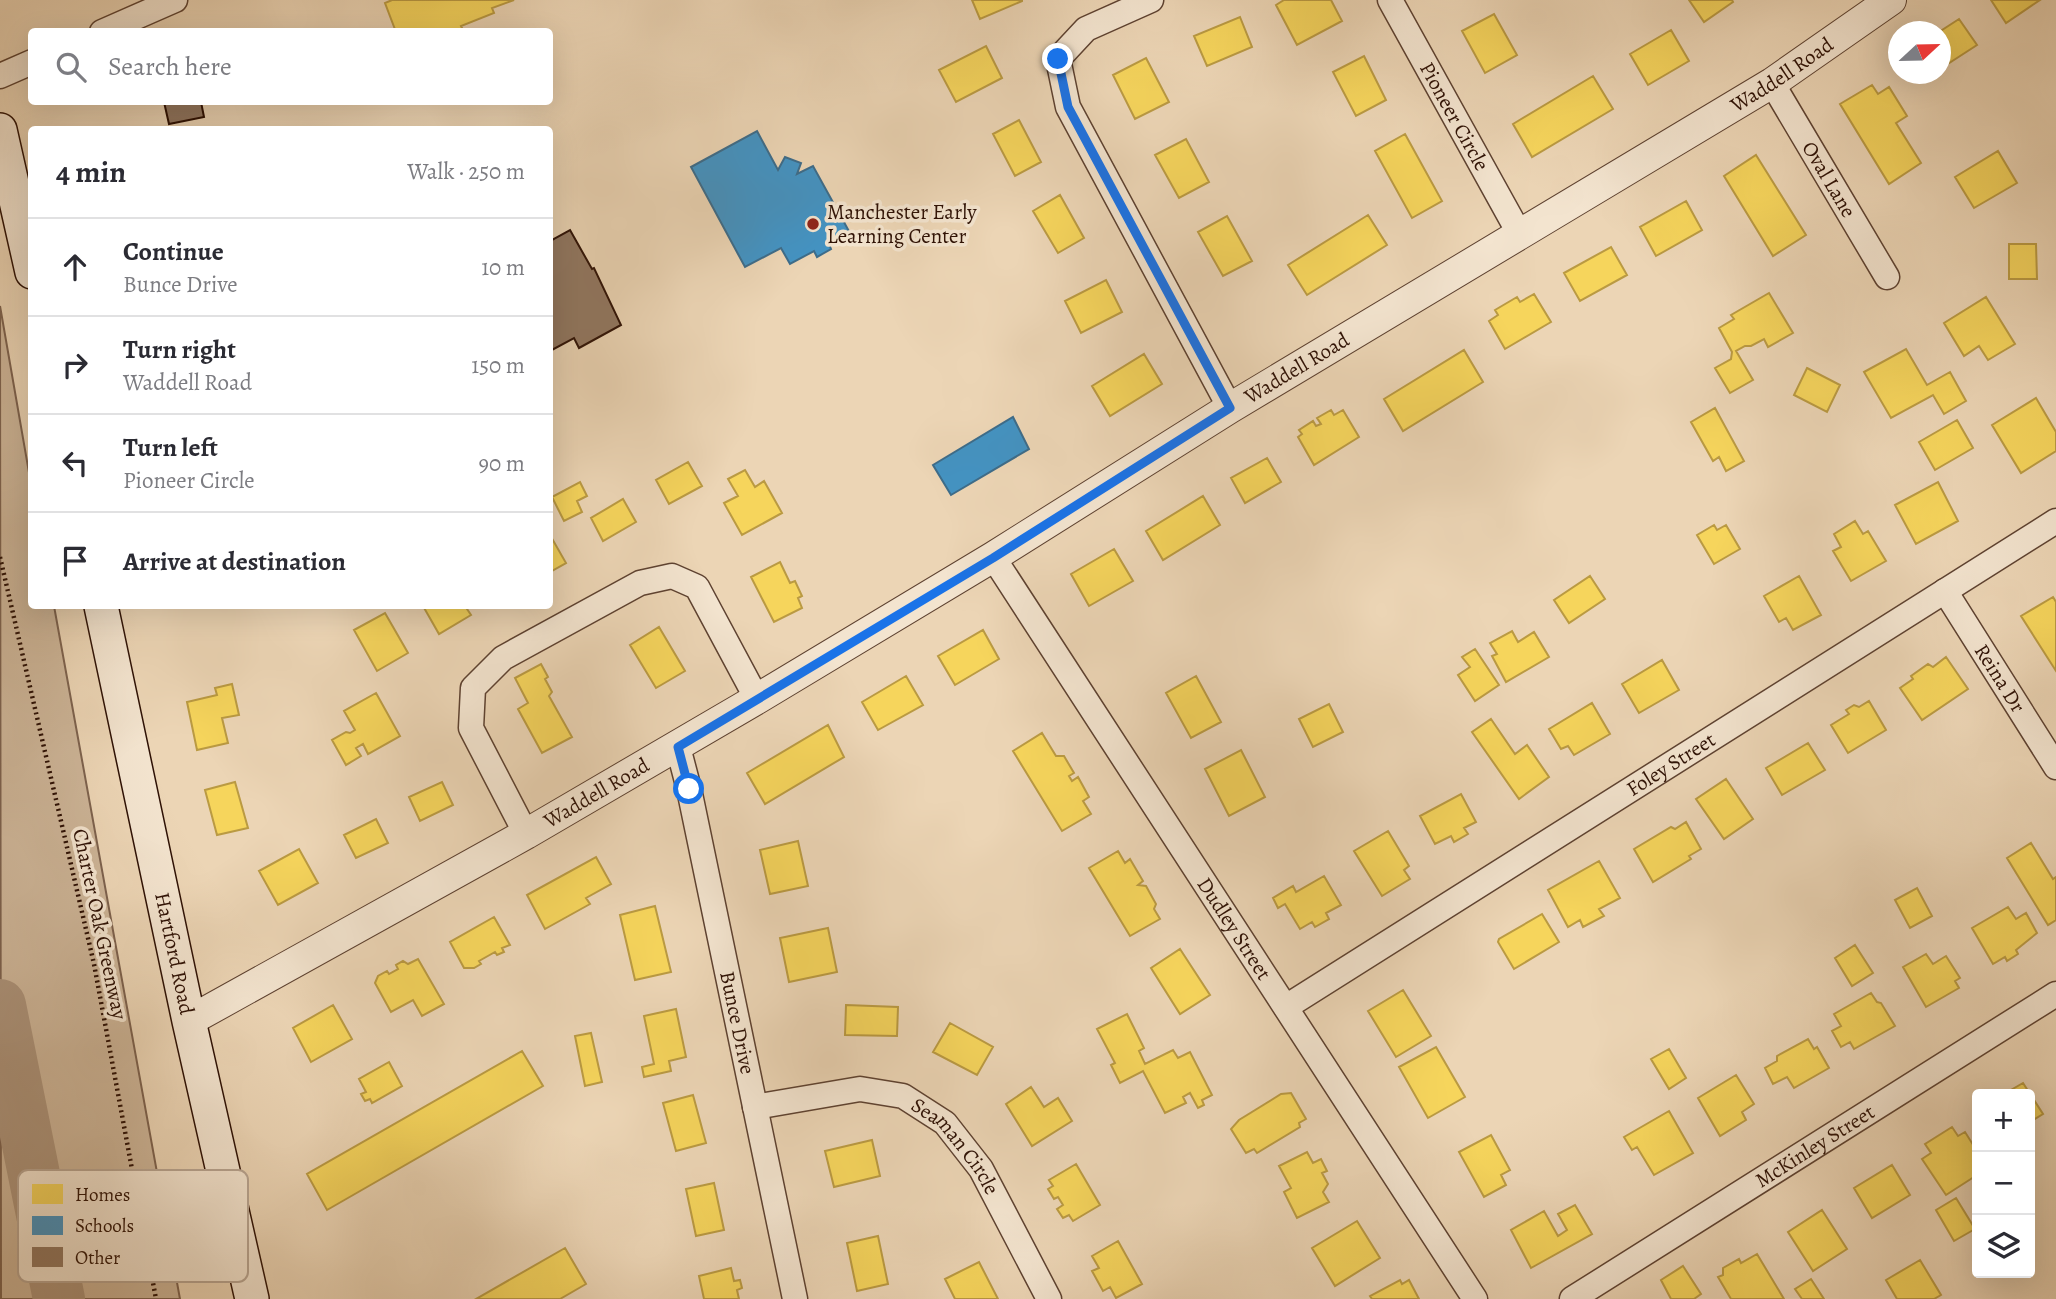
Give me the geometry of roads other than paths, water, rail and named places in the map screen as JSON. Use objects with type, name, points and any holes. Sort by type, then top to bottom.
[{"type":"main road","points":[[0,131],[28,254]]},
{"type":"main road","name":"Hartford Road","points":[[102,609],[188,1021],[223,1170]]},
{"type":"main road","name":"Hartford Road","points":[[248,1278],[253,1299]]},
{"type":"street","points":[[112,28],[175,0]]},
{"type":"street","points":[[1151,0],[1086,29],[1058,59],[1068,107],[1230,408]]},
{"type":"street","name":"Pioneer Circle","points":[[1390,0],[1519,233]]},
{"type":"street","name":"Waddell Road","points":[[188,1021],[678,747],[993,558],[1230,408],[1772,83],[1891,0]]},
{"type":"street","points":[[0,76],[28,64]]},
{"type":"street","name":"Oval Lane","points":[[1772,83],[1886,277]]},
{"type":"street","name":"Foley Street","points":[[1286,1007],[2056,521]]},
{"type":"street","name":"Dudley Street","points":[[993,558],[1475,1299]]},
{"type":"street","points":[[526,834],[471,728],[473,688],[503,658],[640,583],[672,576],[696,587],[757,699]]},
{"type":"street","name":"Reina Dr","points":[[1945,591],[2056,767]]},
{"type":"street","name":"Bunce Drive","points":[[678,747],[795,1299]]},
{"type":"street","name":"McKinley Street","points":[[1572,1299],[2056,994]]},
{"type":"street","name":"Seaman Circle","points":[[755,1107],[860,1089],[903,1096],[945,1123],[981,1169],[1049,1299]]},
{"type":"waterway","points":[[0,1005],[33,1170]]},
{"type":"waterway","points":[[56,1282],[59,1299]]},
{"type":"place","name":"Manchester Early Learning Center","points":[[813,224]]}]
